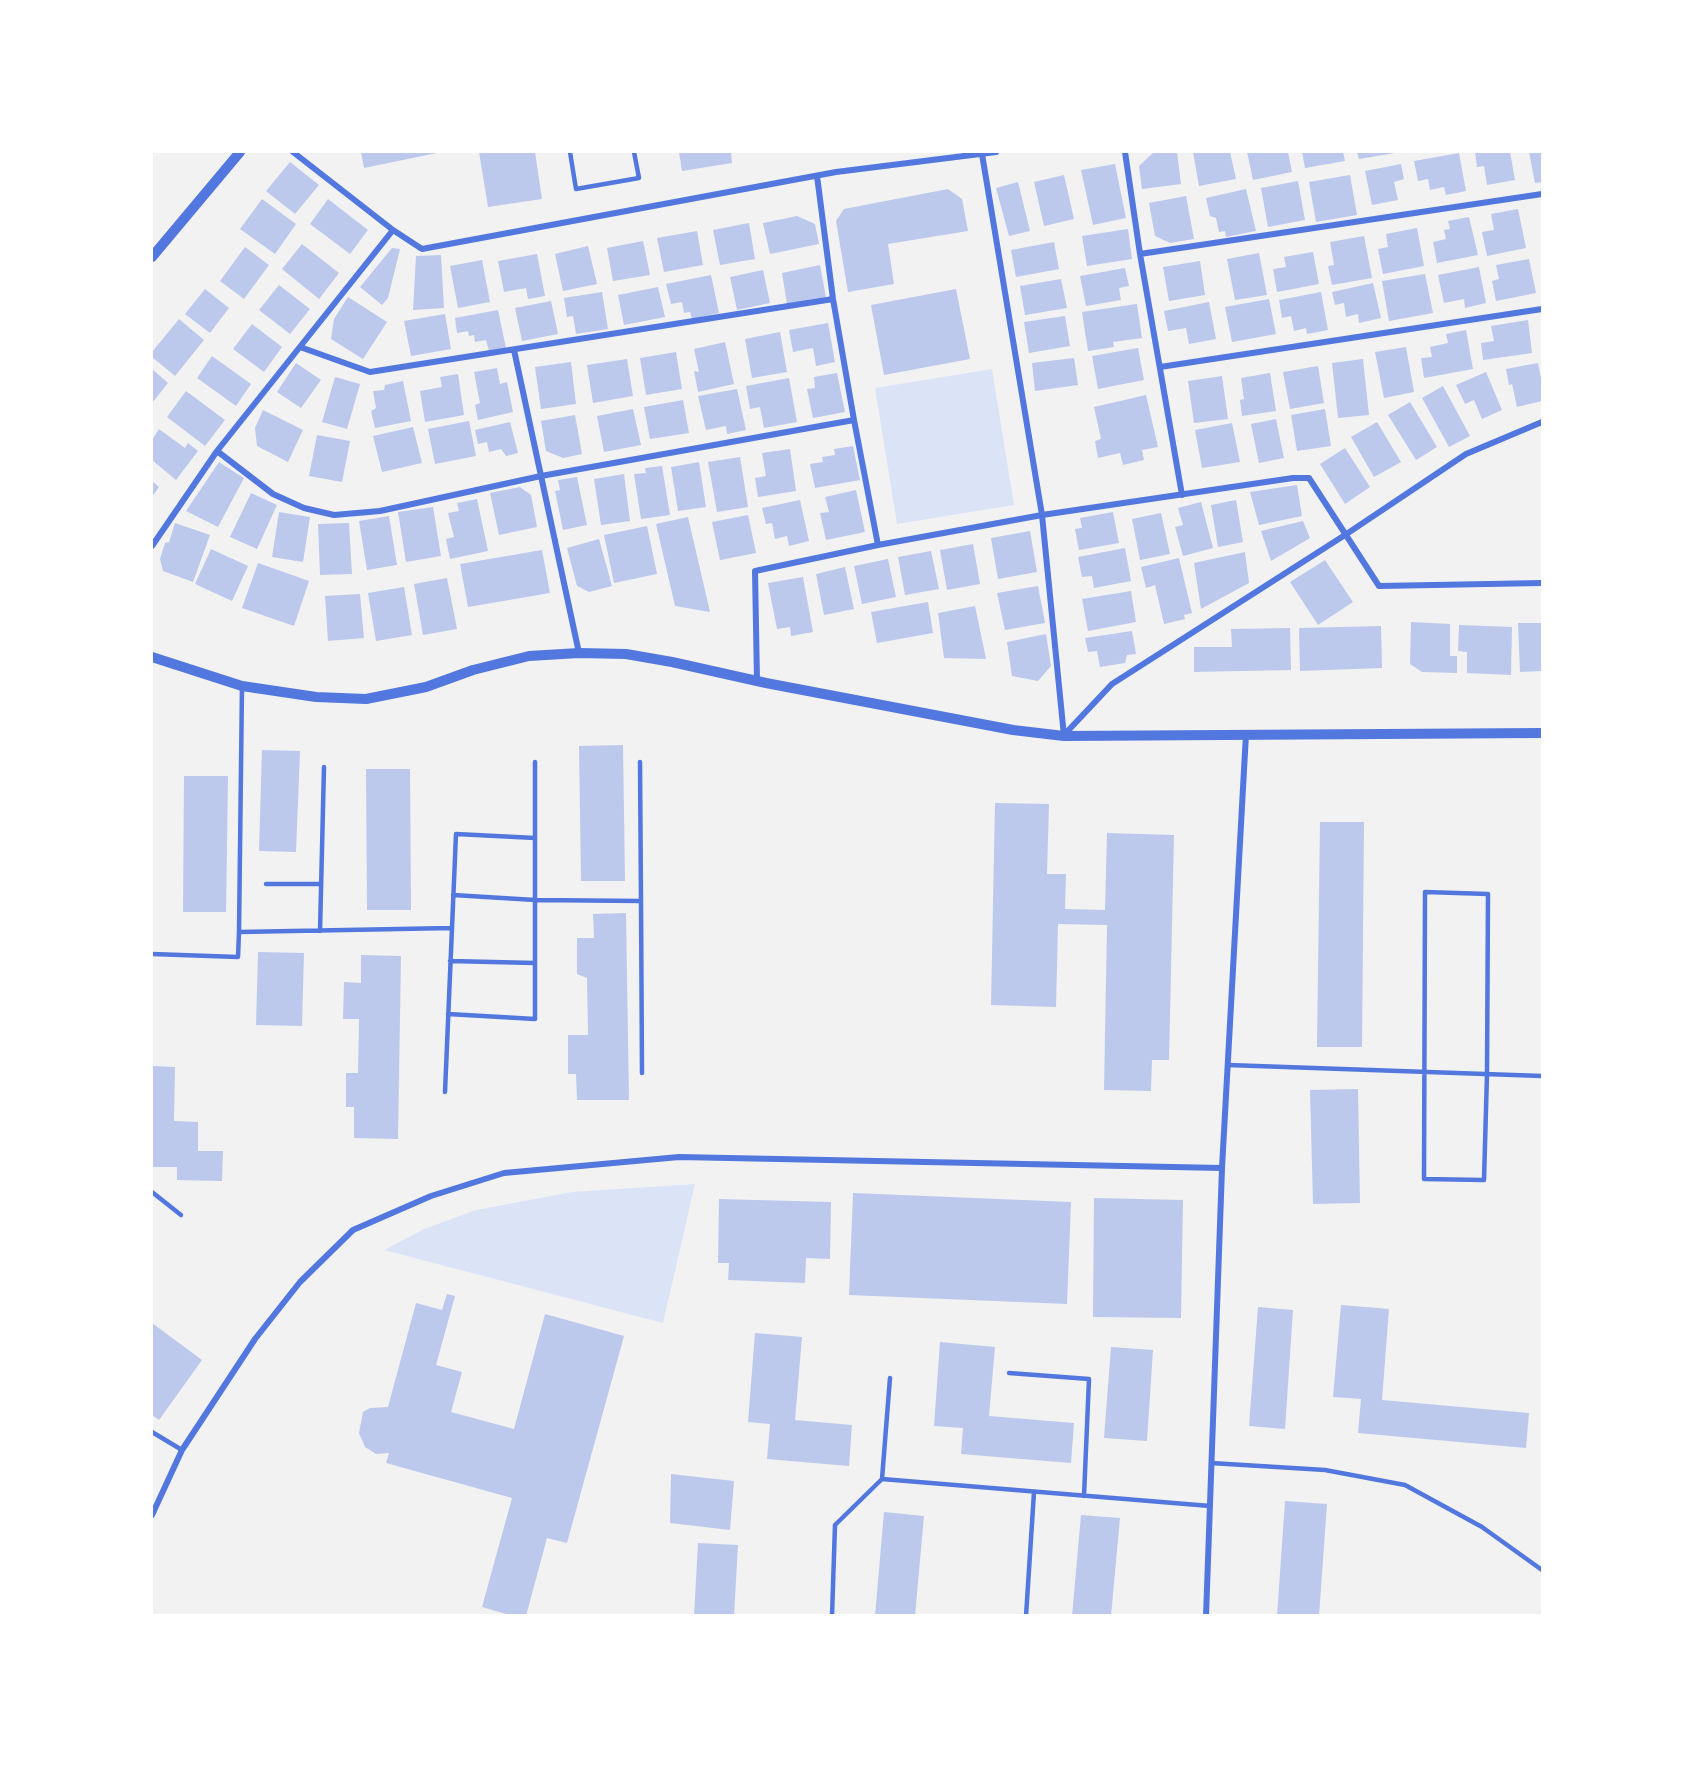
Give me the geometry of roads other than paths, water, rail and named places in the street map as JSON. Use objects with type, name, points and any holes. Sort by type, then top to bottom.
[{"type":"street","points":[[152,257],[240,152]]},
{"type":"street","points":[[293,152],[393,230],[422,249],[837,172],[996,152]]},
{"type":"street","points":[[1125,152],[1140,254],[1182,495]]},
{"type":"street","points":[[982,154],[1042,516],[1064,736]]},
{"type":"street","points":[[817,176],[833,299],[878,545]]},
{"type":"street","points":[[1140,254],[1542,194]]},
{"type":"street","points":[[152,546],[217,451],[393,230]]},
{"type":"street","points":[[300,347],[370,372],[833,299]]},
{"type":"street","points":[[1160,367],[1542,309]]},
{"type":"street","points":[[514,350],[579,653]]},
{"type":"street","points":[[217,451],[273,494],[304,508],[334,515],[380,511],[541,476],[854,420]]},
{"type":"street","points":[[1064,736],[1112,684],[1345,535],[1466,454],[1542,422]]},
{"type":"street","points":[[757,681],[755,571],[878,545],[1042,516],[1293,478],[1309,478],[1379,586],[1542,584]]},
{"type":"street","points":[[152,657],[243,686],[316,697],[366,699],[426,687],[473,670],[529,656],[579,653],[626,654],[1001,728],[1064,736],[1542,733]]},
{"type":"street","points":[[1206,1616],[1222,1168],[1246,734]]},
{"type":"street","points":[[152,1515],[182,1450],[255,1339],[300,1282],[353,1230],[431,1196],[504,1173],[679,1157],[1222,1168]]},
{"type":"lane","points":[[570,152],[576,189],[639,178],[634,152]]},
{"type":"lane","points":[[152,954],[238,957],[243,686]]},
{"type":"lane","points":[[448,1014],[535,1019],[535,762]]},
{"type":"lane","points":[[640,762],[642,1073]]},
{"type":"lane","points":[[320,931],[324,767]]},
{"type":"lane","points":[[445,1092],[456,834],[535,838]]},
{"type":"lane","points":[[266,884],[321,884]]},
{"type":"lane","points":[[1425,892],[1488,894],[1487,1074],[1484,1180],[1424,1179],[1425,892]]},
{"type":"lane","points":[[453,895],[535,900],[641,901]]},
{"type":"lane","points":[[239,932],[452,928]]},
{"type":"lane","points":[[450,961],[535,963]]},
{"type":"lane","points":[[1228,1065],[1542,1076]]},
{"type":"lane","points":[[152,1192],[182,1215]]},
{"type":"lane","points":[[1009,1373],[1089,1379],[1084,1496]]},
{"type":"lane","points":[[832,1616],[835,1525],[882,1479],[890,1378]]},
{"type":"lane","points":[[152,1432],[182,1450]]},
{"type":"lane","points":[[1211,1463],[1325,1470],[1405,1485],[1482,1527],[1542,1570]]},
{"type":"lane","points":[[882,1479],[1210,1506]]},
{"type":"lane","points":[[1026,1616],[1034,1492]]}]
